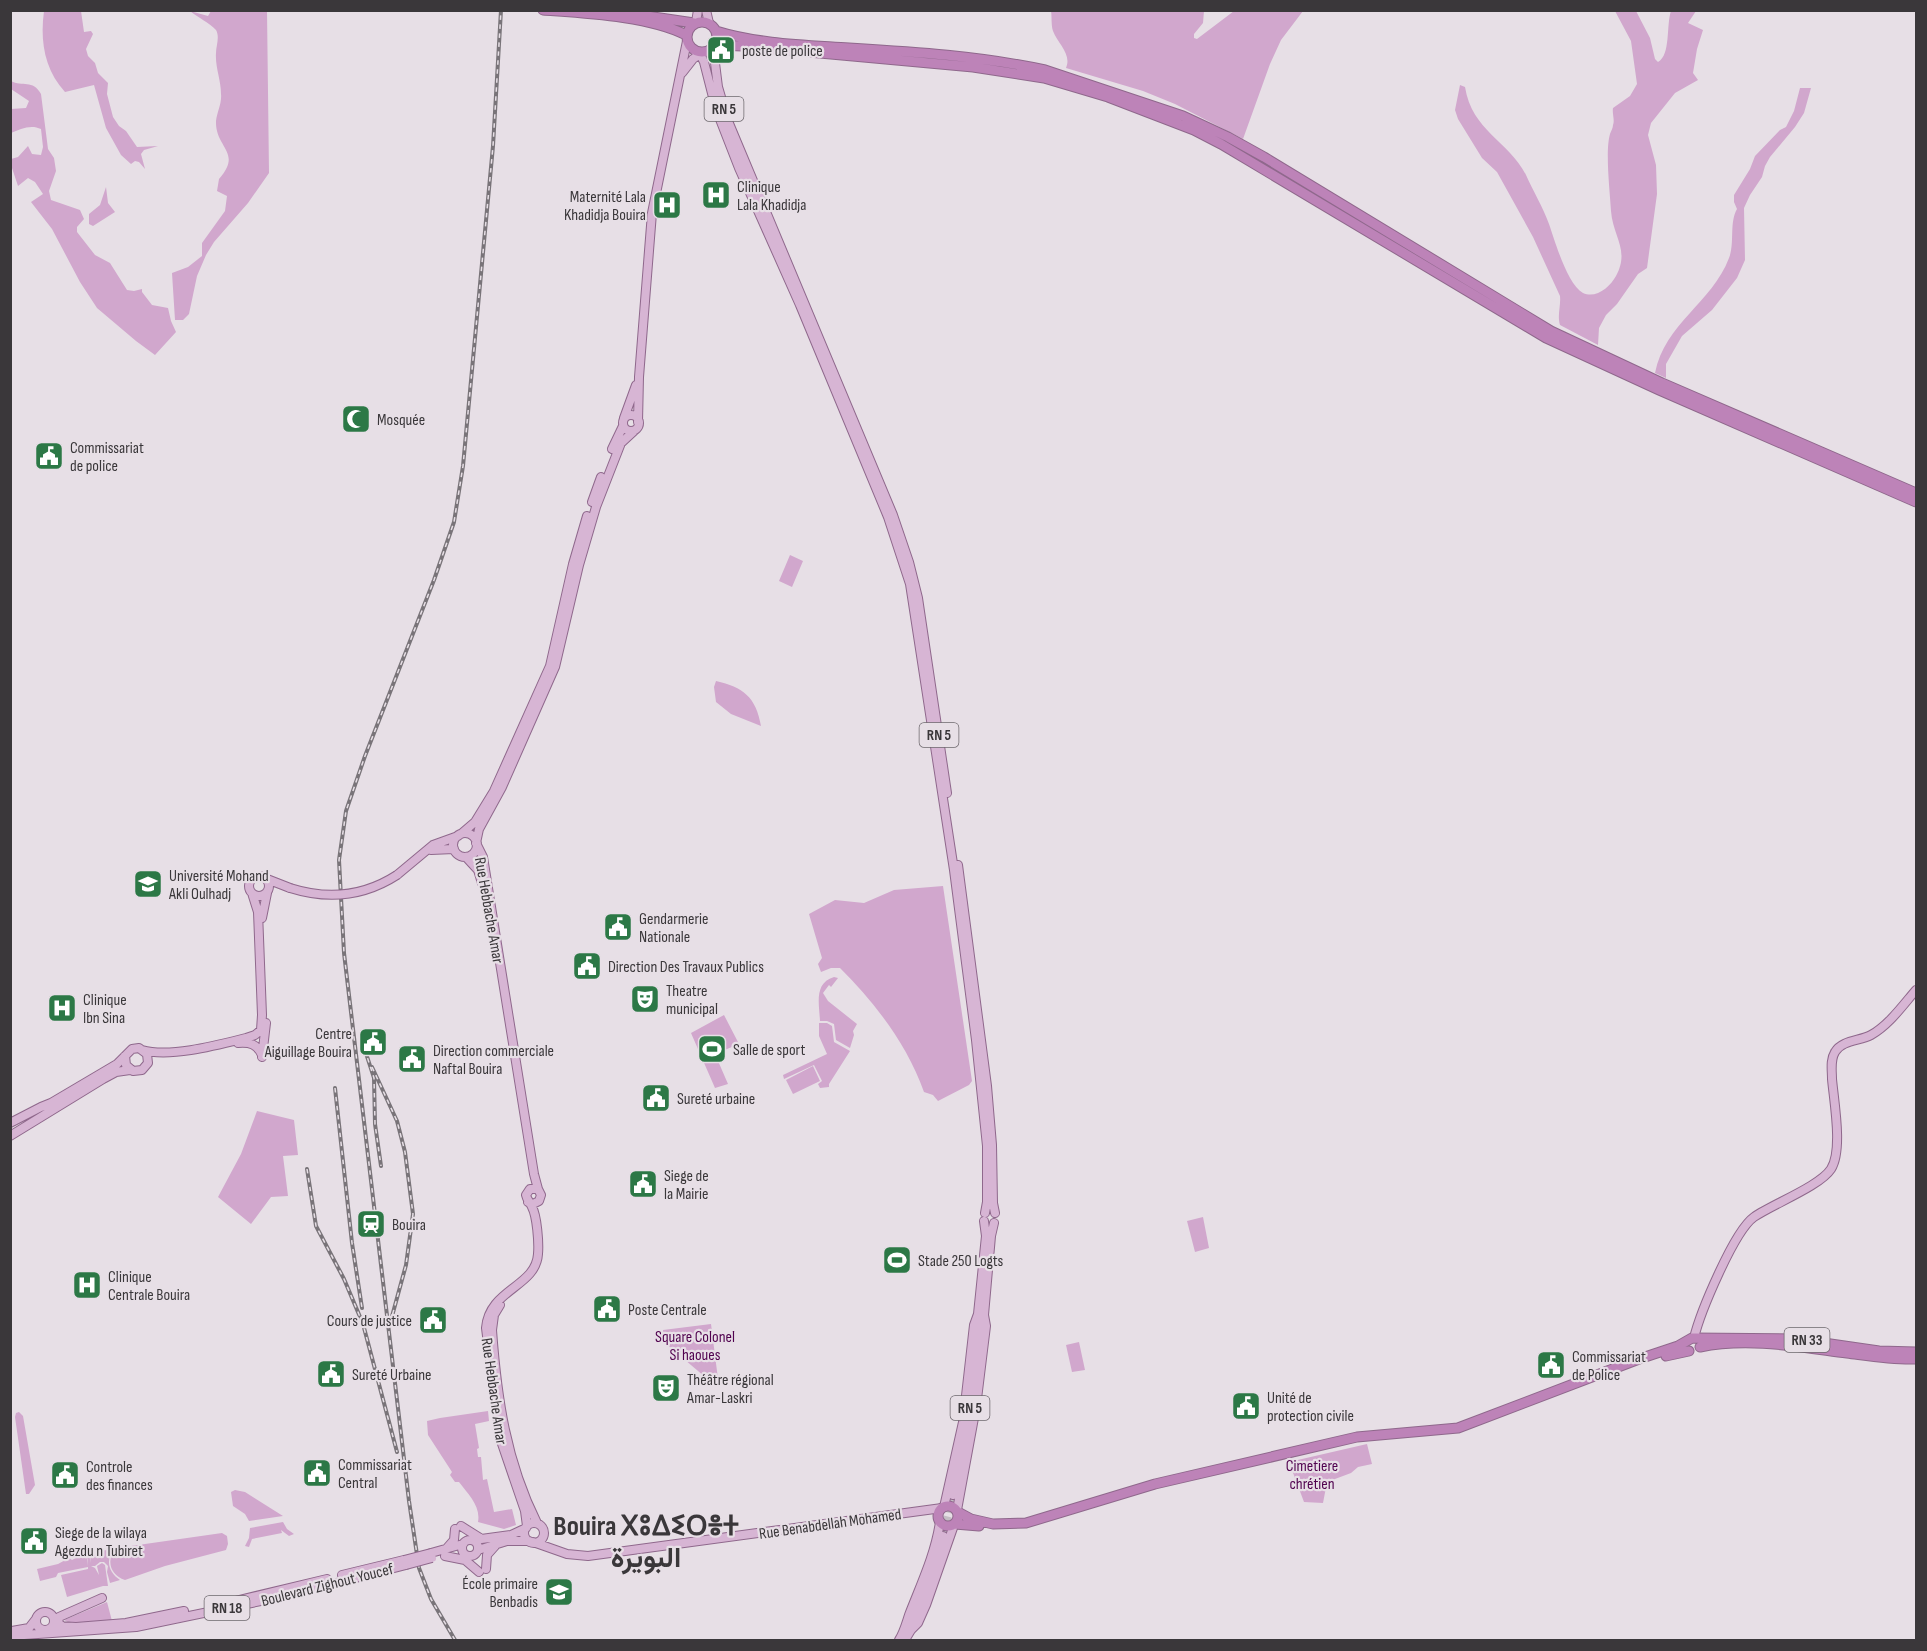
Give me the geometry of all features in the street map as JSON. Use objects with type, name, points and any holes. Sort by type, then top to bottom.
[{"type":"highway","points":[[543,10],[649,22],[675,29],[700,52],[714,46],[786,50],[999,70],[1044,78],[1108,97],[1194,130],[1221,144],[1546,338],[1659,390],[1917,502]]},
{"type":"highway","points":[[606,10],[709,23],[716,31],[717,38],[714,46]]},
{"type":"highway","points":[[687,38],[689,28],[695,23]]},
{"type":"highway","points":[[716,31],[743,38],[970,57],[1027,66],[1114,91],[1174,112],[1227,136],[1264,157],[1551,331],[1662,383],[1917,493]]},
{"type":"highway","name":"RN 33","points":[[957,1511],[972,1519],[993,1524],[1026,1523],[1145,1487],[1357,1437],[1379,1433],[1458,1428],[1693,1344],[1778,1338],[1879,1351],[1917,1352]]},
{"type":"highway","name":"RN 33","points":[[954,1525],[1003,1530],[1024,1528],[1117,1498],[1369,1439],[1460,1432],[1693,1344],[1769,1344],[1879,1358],[1917,1359]]},
{"type":"highway","points":[[950,1506],[957,1511],[958,1519],[954,1525],[948,1526],[939,1521],[939,1512],[943,1507],[950,1506]]},
{"type":"main road","points":[[695,23],[698,10]]},
{"type":"main road","points":[[706,10],[709,23]]},
{"type":"main road","points":[[639,377],[582,532],[550,666],[494,791],[474,822],[454,842],[454,849],[458,855],[466,857],[474,852],[479,829],[512,767],[555,667],[593,514],[621,443],[638,427],[639,377],[654,205],[687,38]]},
{"type":"main road","name":"RN 5","points":[[714,46],[717,79],[728,121],[893,515],[915,582],[933,690],[982,1041],[993,1145],[994,1213]]},
{"type":"main road","points":[[678,83],[683,72],[700,52]]},
{"type":"main road","name":"RN 5","points":[[700,52],[723,129],[800,305],[888,517],[910,584],[954,870],[987,1146],[982,1319]]},
{"type":"main road","points":[[683,72],[693,65],[706,71]]},
{"type":"main road","points":[[623,423],[627,417],[632,416],[638,422]]},
{"type":"main road","points":[[623,423],[628,431],[634,431]]},
{"type":"main road","points":[[483,857],[481,839],[484,819]]},
{"type":"main road","points":[[10,1123],[51,1103],[111,1068],[132,1049],[154,1053],[169,1052],[255,1035],[262,1027],[258,912],[250,885],[253,879],[260,876],[316,895],[344,895],[374,888],[397,875],[433,845],[460,835],[471,835],[477,844]]},
{"type":"main road","name":"Rue Hebbache Amar","points":[[477,844],[483,857],[538,1189]]},
{"type":"main road","points":[[424,852],[435,848],[454,849]]},
{"type":"main road","name":"Rue Hebbache Amar","points":[[466,857],[478,870],[482,884],[528,1165],[528,1190]]},
{"type":"main road","points":[[223,1043],[253,1044],[257,1046],[262,1057],[266,1028],[262,913],[269,884],[267,879]]},
{"type":"main road","points":[[252,893],[260,896],[274,888],[290,888]]},
{"type":"main road","points":[[1693,1344],[1713,1289],[1743,1227],[1756,1216],[1818,1180],[1830,1171],[1835,1161],[1832,1067],[1835,1052],[1848,1042],[1873,1034],[1917,990]]},
{"type":"main road","points":[[10,1136],[103,1078],[116,1072],[139,1071],[146,1066],[148,1057],[142,1050]]},
{"type":"main road","points":[[125,1056],[124,1062],[130,1070]]},
{"type":"main road","points":[[538,1189],[541,1195],[538,1202],[528,1202],[526,1195],[528,1190],[538,1189]]},
{"type":"main road","name":"Rue Hebbache Amar","points":[[526,1527],[525,1511],[500,1438],[486,1328],[494,1305],[526,1277],[536,1263],[538,1251],[536,1227],[532,1206],[528,1202]]},
{"type":"main road","name":"Rue Hebbache Amar","points":[[536,1520],[512,1462],[506,1437],[492,1322],[497,1309],[535,1275],[541,1263],[543,1251],[538,1202]]},
{"type":"main road","points":[[991,1211],[994,1213],[996,1217],[994,1222],[988,1224],[984,1217],[991,1211]]},
{"type":"main road","name":"RN 5","points":[[953,1495],[971,1402],[994,1222]]},
{"type":"main road","points":[[943,1507],[963,1422],[974,1325],[982,1319]]},
{"type":"main road","points":[[957,1511],[976,1407],[982,1319]]},
{"type":"main road","name":"Rue Benabdellah Mohamed","points":[[532,1542],[567,1554],[596,1555],[943,1507]]},
{"type":"main road","name":"Rue Benabdellah Mohamed","points":[[915,1511],[928,1514],[939,1521]]},
{"type":"main road","points":[[536,1520],[542,1527],[548,1542],[567,1554]]},
{"type":"main road","points":[[544,1533],[542,1539],[532,1542],[518,1540],[495,1542],[469,1539],[463,1544],[462,1549],[465,1554],[472,1555],[478,1550],[495,1542],[511,1535],[536,1520],[548,1520]]},
{"type":"main road","points":[[910,1626],[908,1617],[938,1537],[939,1521]]},
{"type":"main road","points":[[899,1641],[910,1626],[918,1623],[932,1591],[954,1525]]},
{"type":"main road","points":[[526,1527],[525,1536],[532,1542]]},
{"type":"main road","points":[[458,1528],[476,1537],[495,1542],[488,1553],[483,1570],[465,1560],[444,1553],[454,1540],[458,1528]]},
{"type":"main road","points":[[905,1641],[931,1577],[943,1536]]},
{"type":"main road","points":[[474,1540],[478,1550]]},
{"type":"main road","name":"Boulevard Zighout Youcef","points":[[62,1630],[136,1627],[290,1594],[340,1578],[444,1553],[463,1544]]},
{"type":"main road","name":"Boulevard Zighout Youcef","points":[[444,1553],[465,1554]]},
{"type":"main road","name":"Boulevard Zighout Youcef","points":[[10,1636],[36,1635],[123,1623],[331,1581]]},
{"type":"main road","points":[[36,1620],[38,1627],[62,1630],[58,1619],[102,1598]]},
{"type":"main road","points":[[36,1635],[48,1630],[54,1622],[53,1616],[48,1613]]},
{"type":"main road","points":[[10,1631],[29,1628],[41,1614],[65,1614]]},
{"type":"green space","points":[[44,11],[81,11],[84,32],[91,31],[93,34],[86,49],[88,56],[95,63],[98,73],[108,83],[107,94],[113,117],[137,147],[158,146],[144,150],[141,154],[145,169],[139,162],[135,161],[131,164],[121,155],[106,128],[94,85],[65,92],[52,74],[43,43]]},
{"type":"green space","points":[[190,11],[208,16],[211,11],[267,11],[269,173],[248,203],[214,242],[197,276],[189,314],[183,320],[175,320],[172,273],[188,267],[202,256],[202,243],[225,211],[227,196],[217,191],[219,179],[229,162],[226,150],[219,138],[216,121],[221,97],[216,58],[217,33]]},
{"type":"green space","points":[[1051,11],[1204,11],[1203,23],[1194,34],[1194,38],[1197,39],[1234,11],[1303,11],[1281,40],[1243,139],[1175,104],[1143,91],[1066,68],[1067,58],[1053,31]]},
{"type":"green space","points":[[1615,11],[1636,11],[1650,38],[1655,59],[1658,62],[1667,46],[1671,11],[1696,11],[1688,23],[1703,30],[1693,73],[1698,80],[1675,93],[1651,123],[1648,135],[1656,165],[1657,194],[1647,268],[1638,274],[1617,304],[1606,315],[1599,328],[1598,345],[1560,325],[1560,296],[1533,237],[1497,172],[1482,158],[1455,110],[1460,85],[1465,87],[1469,102],[1483,125],[1510,153],[1526,175],[1547,218],[1562,262],[1572,281],[1583,293],[1593,294],[1602,291],[1616,276],[1621,259],[1612,220],[1608,172],[1609,141],[1614,123],[1613,108],[1630,96],[1637,84],[1631,41]]},
{"type":"green space","points":[[11,81],[34,86],[41,94],[48,149],[54,158],[56,171],[49,191],[51,200],[80,210],[84,219],[77,227],[77,232],[95,255],[110,263],[127,290],[142,289],[152,305],[168,308],[176,332],[155,355],[97,308],[80,282],[52,229],[31,202],[43,194],[35,182],[28,178],[18,186],[11,159],[18,157],[28,146],[32,154],[41,155],[43,147],[41,129],[29,127],[11,133],[11,109],[26,108],[29,101],[11,89]]},
{"type":"green space","points":[[1800,88],[1811,88],[1804,113],[1770,157],[1762,177],[1744,208],[1745,260],[1737,278],[1712,310],[1682,336],[1666,364],[1666,378],[1655,373],[1668,340],[1721,274],[1731,252],[1733,220],[1737,209],[1734,195],[1755,156],[1780,130],[1786,127],[1794,111]]},
{"type":"green space","points":[[106,187],[108,203],[115,212],[93,226],[89,224],[89,214],[100,205]]},
{"type":"green space","points":[[790,555],[803,561],[792,587],[779,581]]},
{"type":"green space","points":[[716,681],[734,686],[747,695],[756,708],[761,726],[731,714],[716,702],[714,687]]},
{"type":"green space","points":[[943,886],[972,1081],[969,1085],[938,1101],[933,1095],[924,1092],[909,1057],[889,1025],[853,981],[840,968],[831,968],[821,972],[818,964],[822,958],[809,914],[835,900],[864,903],[894,890]]},
{"type":"green space","points":[[834,977],[838,978],[823,993],[828,1001],[857,1024],[853,1031],[850,1048],[836,1040],[834,1024],[820,1021],[819,994],[823,984]]},
{"type":"green space","name":"Salle de sport","points":[[724,1015],[739,1044],[715,1054],[728,1084],[715,1088],[691,1033]]},
{"type":"green space","points":[[819,1023],[832,1026],[834,1042],[850,1051],[829,1087],[820,1088],[818,1084],[822,1081],[814,1065],[784,1079],[783,1075],[827,1054],[819,1036]]},
{"type":"green space","points":[[813,1066],[820,1081],[793,1094],[786,1080]]},
{"type":"green space","points":[[257,1111],[294,1120],[298,1155],[283,1156],[288,1196],[271,1197],[251,1224],[218,1197],[241,1154]]},
{"type":"green space","points":[[1203,1217],[1209,1248],[1195,1252],[1187,1221]]},
{"type":"green space","name":"Square Colonel Si haoues","points":[[711,1324],[718,1379],[711,1382],[665,1343],[663,1330]]},
{"type":"green space","points":[[1079,1342],[1085,1370],[1072,1372],[1066,1345]]},
{"type":"green space","points":[[488,1411],[489,1421],[475,1424],[479,1448],[477,1449],[478,1457],[481,1457],[483,1480],[487,1479],[494,1512],[512,1509],[516,1525],[504,1529],[478,1522],[478,1511],[473,1500],[459,1482],[455,1482],[450,1475],[452,1472],[428,1435],[427,1421]]},
{"type":"green space","points":[[19,1412],[23,1416],[35,1485],[29,1494],[26,1494],[15,1417]]},
{"type":"green space","name":"Cimetiere chrétien","points":[[1367,1444],[1372,1464],[1358,1467],[1351,1473],[1327,1482],[1323,1503],[1304,1502],[1289,1462]]},
{"type":"green space","points":[[235,1490],[245,1492],[283,1516],[249,1521],[245,1514],[233,1506],[231,1492]]},
{"type":"green space","points":[[283,1522],[294,1534],[289,1536],[281,1530],[282,1533],[252,1539],[249,1547],[245,1546],[250,1528]]},
{"type":"green space","points":[[222,1533],[227,1536],[226,1550],[165,1566],[125,1580],[113,1571],[111,1566],[111,1557],[117,1548]]},
{"type":"green space","points":[[115,1549],[110,1557],[109,1565],[120,1580],[110,1583],[108,1566],[104,1562],[91,1566],[99,1575],[97,1566],[102,1563],[105,1565],[108,1586],[67,1597],[61,1575],[88,1569],[88,1567],[58,1573],[56,1577],[40,1581],[37,1569],[58,1564],[69,1558],[72,1560],[86,1553],[88,1566],[87,1553],[90,1553],[91,1563],[91,1552]]},
{"type":"green space","points":[[107,1602],[112,1621],[70,1623],[64,1620]]},
{"type":"tunnel","points":[[943,1536],[953,1495]]},
{"type":"railway","points":[[455,1640],[431,1599],[419,1568],[409,1501],[344,953],[339,860],[346,811],[454,522],[463,466],[493,146],[501,10]]},
{"type":"railway","points":[[362,1041],[374,1078],[375,1124],[381,1166]]},
{"type":"railway","points":[[372,1067],[397,1121],[405,1152],[413,1214],[406,1265],[391,1320]]},
{"type":"railway","points":[[335,1088],[352,1243],[362,1308]]},
{"type":"railway","points":[[307,1169],[316,1226],[344,1279],[363,1324],[397,1452]]},
{"type":"place","name":"poste de police","points":[[721,50]]},
{"type":"place","name":"Clinique Lala Khadidja","points":[[716,195]]},
{"type":"place","name":"Maternité Lala Khadidja Bouira","points":[[667,205]]},
{"type":"place","name":"Mosquée","points":[[356,419]]},
{"type":"place","name":"Commissariat de police","points":[[49,456]]},
{"type":"place","name":"Université Mohand Akli Oulhadj","points":[[148,884]]},
{"type":"place","name":"Gendarmerie Nationale","points":[[618,927]]},
{"type":"place","name":"Direction Des Travaux Publics","points":[[587,966]]},
{"type":"place","name":"Theatre municipal","points":[[645,999]]},
{"type":"place","name":"Clinique Ibn Sina","points":[[62,1008]]},
{"type":"place","name":"Centre Aiguillage Bouira","points":[[373,1042]]},
{"type":"place","name":"Salle de sport","points":[[712,1049]]},
{"type":"place","name":"Direction commerciale Naftal Bouira","points":[[412,1059]]},
{"type":"place","name":"Sureté urbaine","points":[[656,1098]]},
{"type":"place","name":"Siege de la Mairie","points":[[643,1184]]},
{"type":"place","name":"Bouira","points":[[371,1224]]},
{"type":"place","name":"Stade 250 Logts","points":[[897,1260]]},
{"type":"place","name":"Clinique Centrale Bouira","points":[[87,1285]]},
{"type":"place","name":"Poste Centrale","points":[[607,1309]]},
{"type":"place","name":"Cours de justice","points":[[433,1320]]},
{"type":"place","name":"Commissariat de Police","points":[[1551,1365]]},
{"type":"place","name":"Sureté Urbaine","points":[[331,1374]]},
{"type":"place","name":"Théâtre régional Amar-Laskri","points":[[666,1388]]},
{"type":"place","name":"Unité de protection civile","points":[[1246,1406]]},
{"type":"place","name":"Commissariat Central","points":[[317,1473]]},
{"type":"place","name":"Controle des finances","points":[[65,1475]]},
{"type":"place","name":"Siege de la wilaya Agezdu n Tubiret","points":[[34,1541]]},
{"type":"place","name":"École primaire Benbadis","points":[[559,1592]]},
{"type":"district","name":"Bouira ⵝⵓⵠⵉⵔⴻⵜ البويرة","points":[[646,1541]]}]
